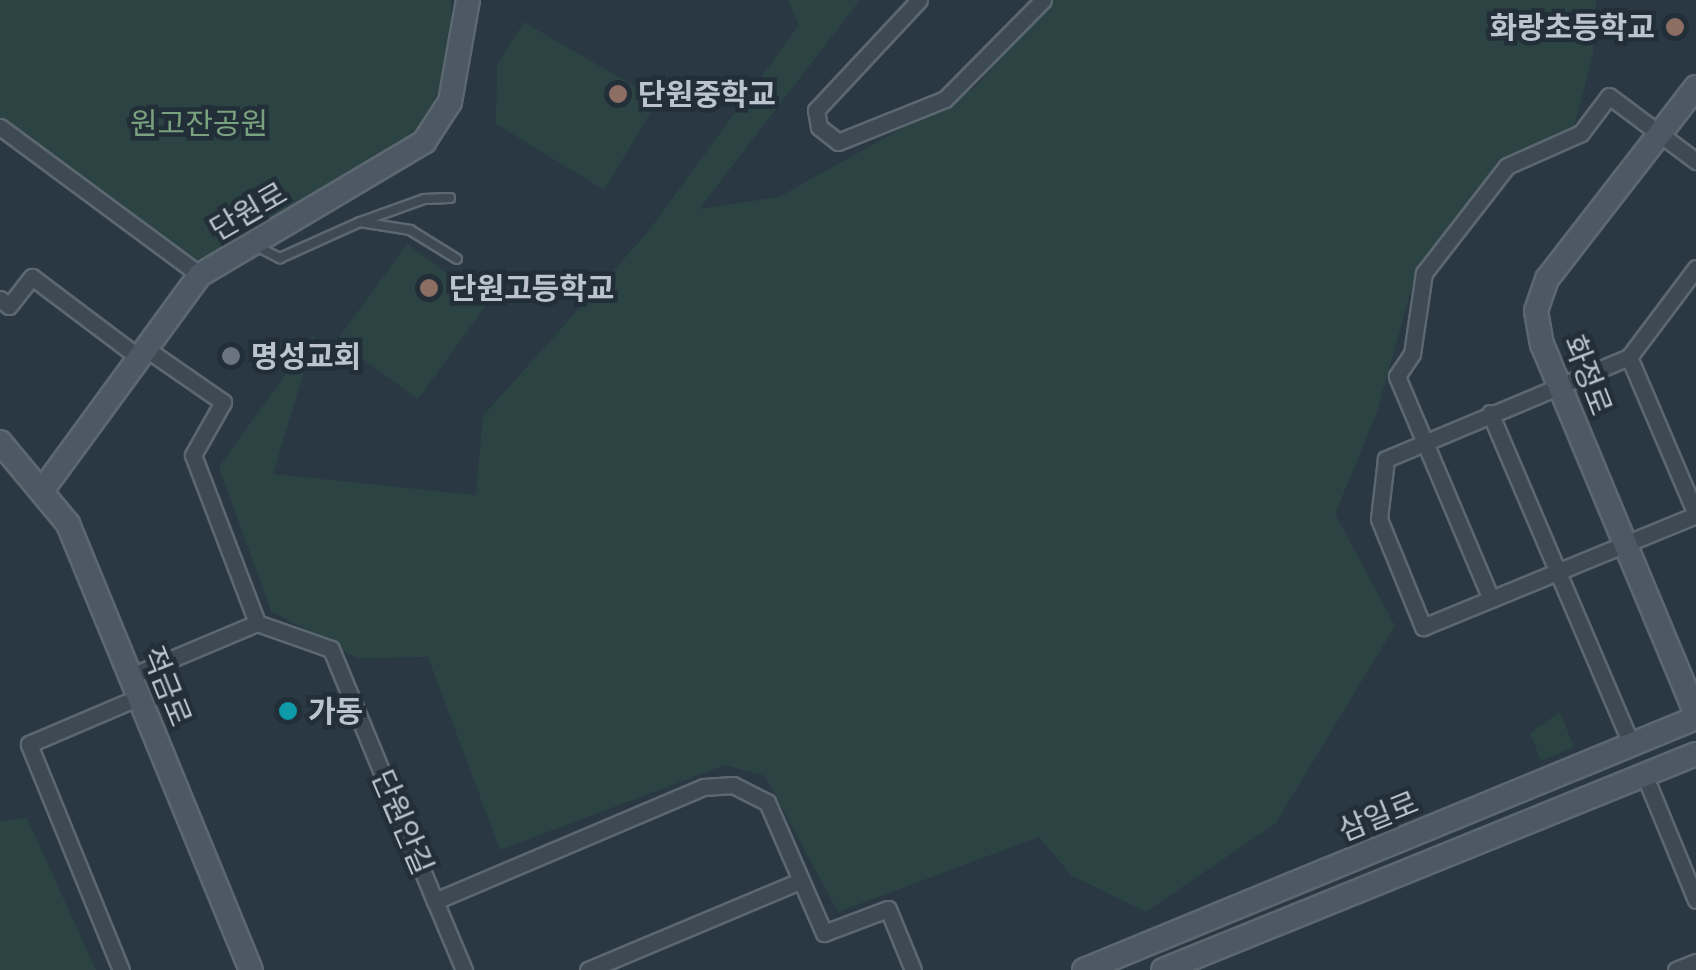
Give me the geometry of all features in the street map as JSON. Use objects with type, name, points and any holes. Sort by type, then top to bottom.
[{"type":"street","name":"단원로","points":[[44,488],[200,275],[249,242],[392,166],[424,142],[450,102],[468,0]]},
{"type":"street","points":[[919,0],[816,110],[819,126],[838,142],[946,99],[1043,0]]},
{"type":"street","name":"화정로","points":[[1696,87],[1547,280],[1536,312],[1558,384],[1696,716]]},
{"type":"street","points":[[1491,600],[1396,376],[1412,354],[1424,274],[1507,166],[1581,133],[1609,96],[1696,162]]},
{"type":"street","points":[[1,129],[200,275]]},
{"type":"street","points":[[1628,358],[1696,514],[1423,627],[1379,519],[1386,459],[1490,412],[1628,358],[1696,268]]},
{"type":"street","points":[[0,299],[9,306],[32,277],[141,352],[223,402],[192,455],[258,623],[28,744],[121,970]]},
{"type":"street","points":[[1490,412],[1630,744]]},
{"type":"street","name":"적금로","points":[[0,442],[44,488],[68,524],[251,970]]},
{"type":"street","name":"단원안길","points":[[258,623],[331,649],[436,901],[718,786],[733,785],[767,802],[824,934],[888,910],[913,970]]},
{"type":"street","name":"삼일로","points":[[1084,970],[1696,716]]},
{"type":"street","name":"삼일로","points":[[1162,970],[1696,754]]},
{"type":"street","points":[[1644,774],[1696,900]]},
{"type":"street","points":[[588,970],[800,881]]},
{"type":"street","points":[[436,901],[464,970]]},
{"type":"street","points":[[1676,970],[1696,962]]},
{"type":"lane","points":[[249,242],[280,258],[424,199],[450,198]]},
{"type":"lane","points":[[360,222],[410,230],[457,259]]},
{"type":"green space","name":"원고잔공원","points":[[0,0],[451,0],[452,55],[426,122],[412,135],[214,256],[181,263],[0,123]]},
{"type":"green space","points":[[788,0],[860,0],[699,209],[779,197],[974,88],[1052,0],[1596,0],[1593,55],[1574,127],[1506,160],[1413,283],[1377,412],[1335,514],[1395,626],[1276,823],[1146,912],[1071,875],[1039,837],[838,912],[765,776],[725,765],[500,850],[428,657],[357,658],[271,611],[219,467],[316,332],[273,474],[476,495],[483,416],[647,233],[799,25]]},
{"type":"green space","points":[[524,22],[658,100],[604,190],[496,124],[497,65]]},
{"type":"green space","points":[[407,244],[488,303],[418,399],[337,340]]},
{"type":"green space","points":[[1560,712],[1574,747],[1541,761],[1530,733]]},
{"type":"green space","points":[[27,818],[96,970],[0,970],[0,821]]},
{"type":"place","name":"화랑초등학교","points":[[1675,27]]},
{"type":"place","name":"단원중학교","points":[[618,94]]},
{"type":"place","name":"단원고등학교","points":[[429,288]]},
{"type":"place","name":"명성교회","points":[[231,356]]},
{"type":"place","name":"가동","points":[[288,711]]}]
